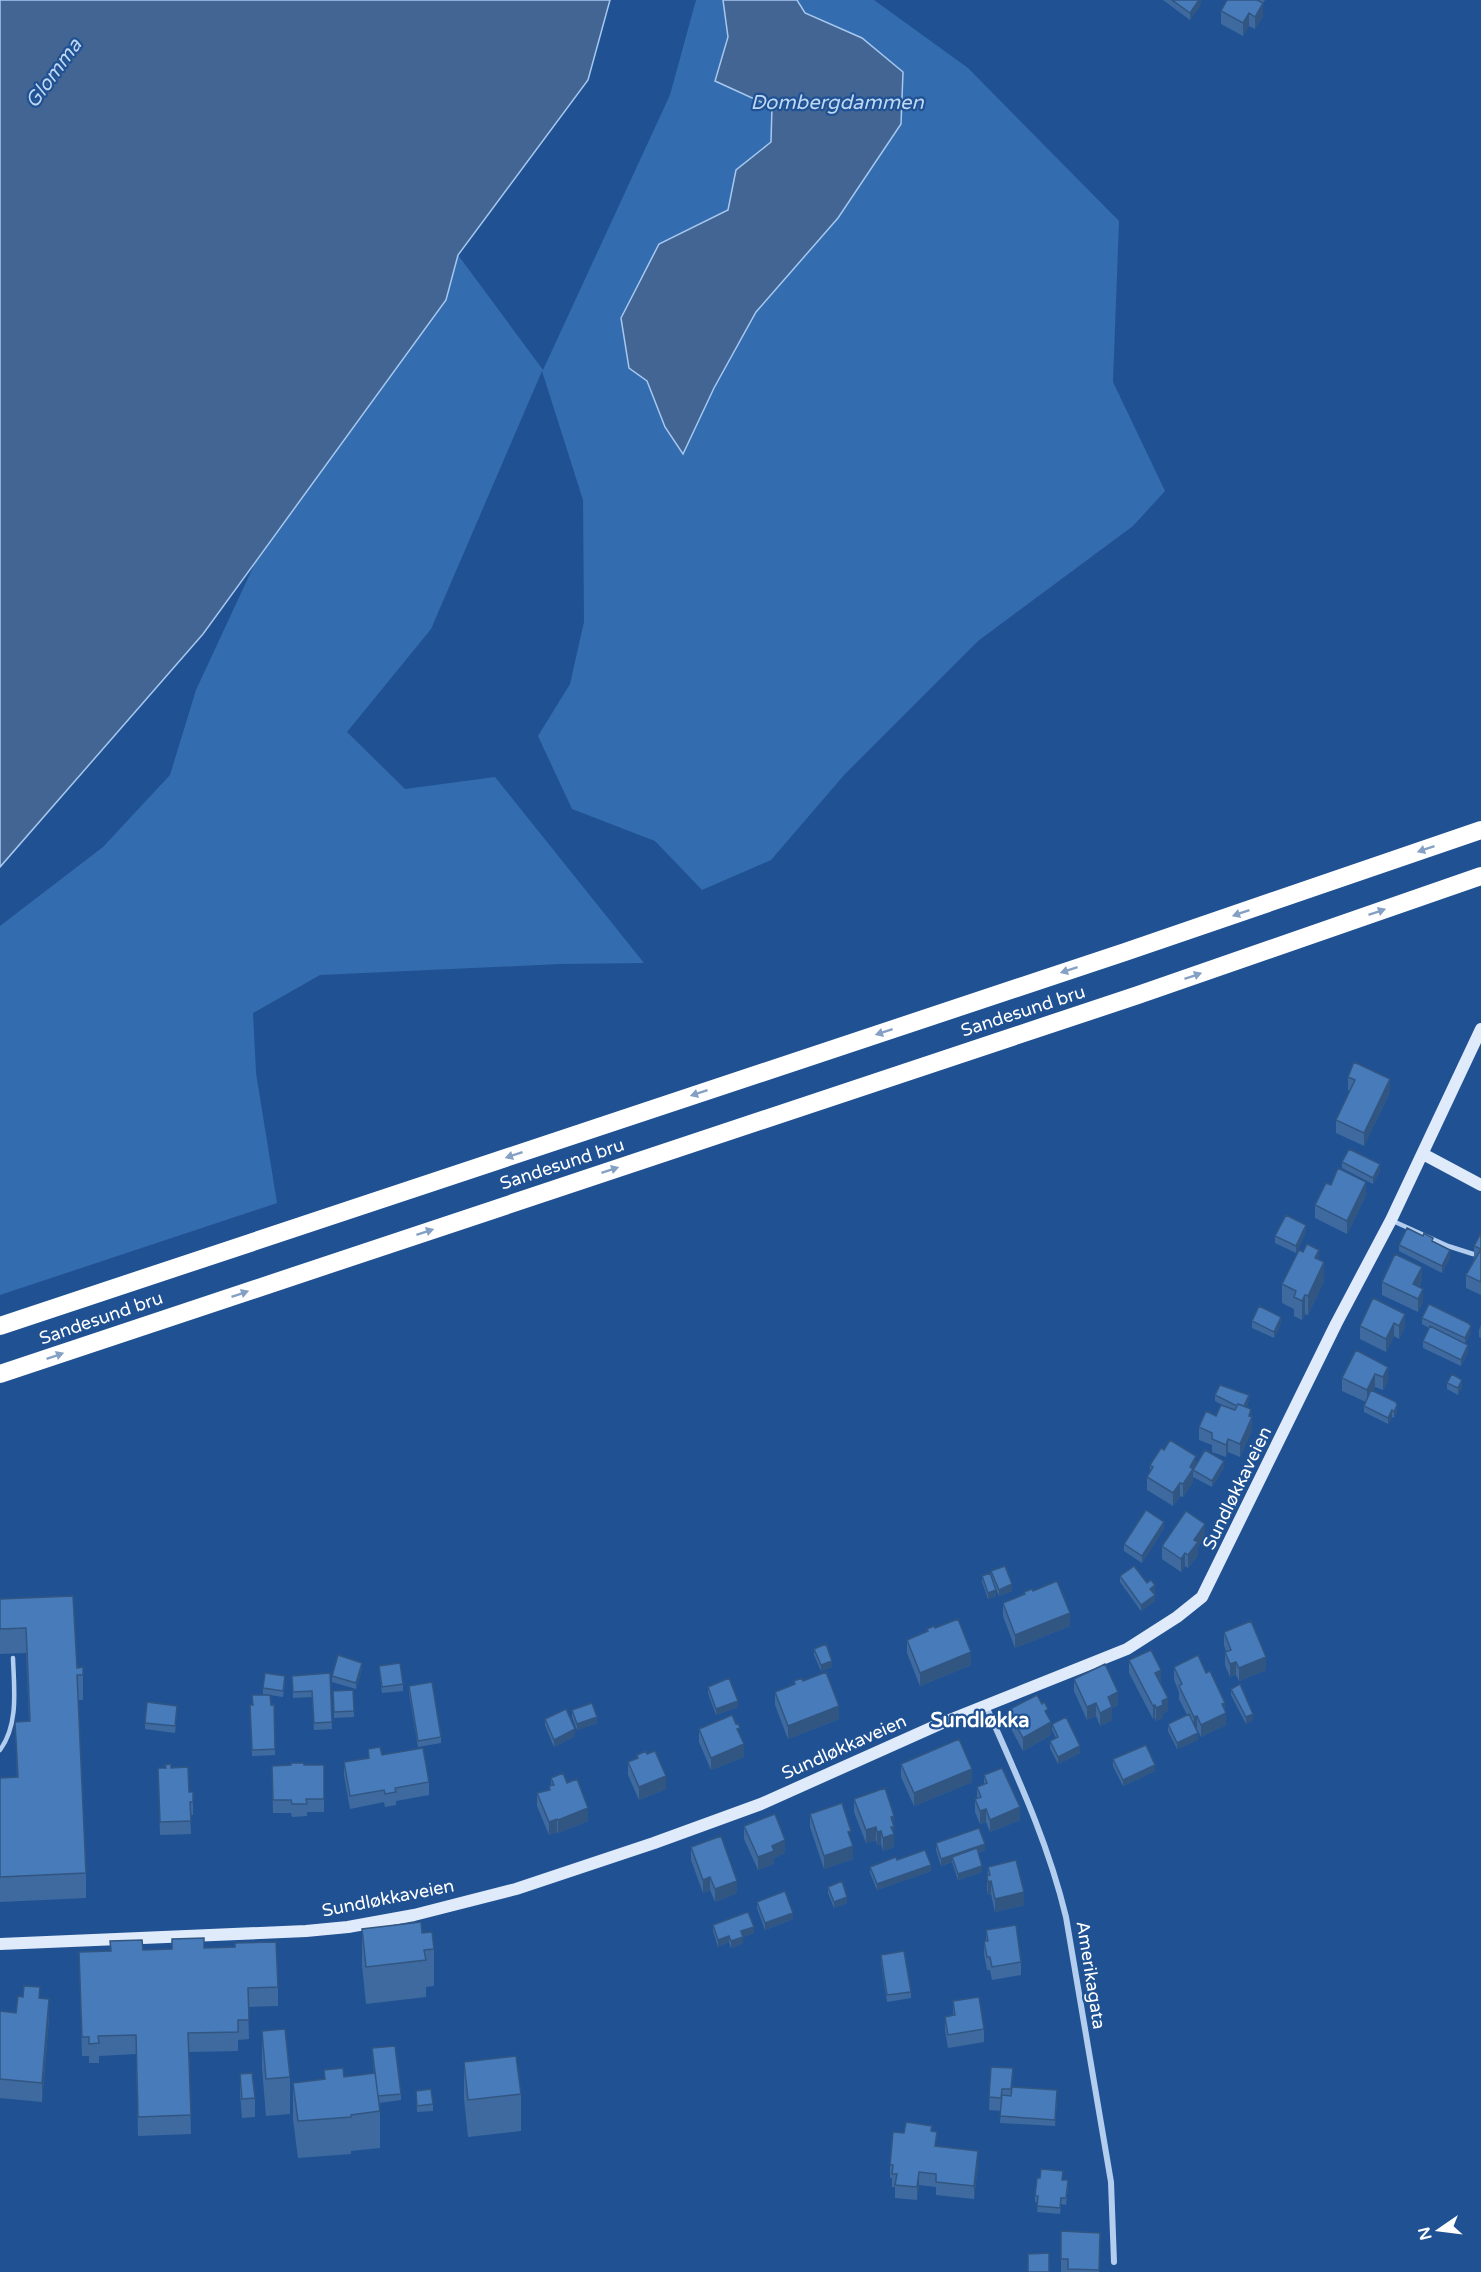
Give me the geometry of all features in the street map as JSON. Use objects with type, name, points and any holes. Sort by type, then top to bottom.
[{"type":"highway","name":"Sandesund bru","points":[[0,1326],[1125,952],[1481,830]]},
{"type":"highway","name":"Sandesund bru","points":[[0,1374],[1138,995],[1481,876]]},
{"type":"main road","name":"Sundløkkaveien","points":[[0,1944],[306,1931],[348,1927],[414,1915],[543,1880],[761,1804],[986,1705],[1127,1649],[1177,1617],[1202,1597],[1336,1324],[1391,1220],[1481,1029]]},
{"type":"main road","points":[[1423,1154],[1481,1185]]},
{"type":"street","name":"Amerikagata","points":[[986,1705],[1038,1824],[1056,1876],[1066,1917],[1111,2182],[1114,2262]]},
{"type":"lane","points":[[1391,1220],[1448,1246],[1473,1254]]},
{"type":"lane","points":[[0,1750],[11,1725],[14,1703],[13,1658]]},
{"type":"shaded area","points":[[696,0],[874,0],[968,68],[1119,221],[1113,382],[1165,491],[1133,526],[978,641],[845,774],[771,860],[702,890],[655,841],[572,809],[538,736],[570,684],[584,622],[583,500],[542,371],[431,629],[347,732],[405,789],[495,777],[644,963],[560,964],[320,975],[253,1013],[256,1073],[277,1203],[0,1295],[0,926],[103,847],[170,775],[196,690],[255,563],[446,300],[458,255],[543,370],[670,95]]},
{"type":"water","name":"Glomma","points":[[0,0],[610,0],[588,80],[458,255],[446,300],[203,634],[0,867]]},
{"type":"water","name":"Dombergdammen","points":[[723,0],[797,0],[805,13],[862,38],[903,72],[901,124],[838,218],[756,312],[714,388],[683,454],[665,427],[647,381],[629,368],[621,318],[659,244],[728,210],[736,170],[771,142],[772,107],[715,81],[728,37]]},
{"type":"building","points":[[1172,0],[1199,0],[1190,13]]},
{"type":"building","points":[[1227,0],[1257,0],[1263,3],[1255,17],[1249,13],[1243,23],[1221,11]]},
{"type":"building","points":[[1354,1062],[1390,1079],[1364,1133],[1336,1120],[1355,1080],[1348,1077]]},
{"type":"building","points":[[1349,1149],[1380,1164],[1373,1178],[1342,1162]]},
{"type":"building","points":[[1338,1168],[1366,1182],[1347,1221],[1315,1205],[1326,1183],[1331,1185]]},
{"type":"building","points":[[1286,1215],[1306,1225],[1296,1246],[1275,1236]]},
{"type":"building","points":[[1407,1228],[1423,1236],[1424,1233],[1433,1238],[1432,1241],[1450,1250],[1442,1266],[1399,1245]]},
{"type":"building","points":[[1481,1233],[1481,1249],[1474,1246]]},
{"type":"building","points":[[1307,1244],[1319,1250],[1315,1258],[1324,1262],[1308,1296],[1305,1295],[1302,1301],[1294,1297],[1296,1291],[1282,1284],[1299,1250],[1303,1252]]},
{"type":"building","points":[[1481,1249],[1481,1282],[1466,1275]]},
{"type":"building","points":[[1395,1254],[1422,1267],[1413,1284],[1423,1289],[1418,1299],[1382,1282]]},
{"type":"building","points":[[1373,1298],[1405,1314],[1399,1326],[1394,1323],[1386,1339],[1360,1326]]},
{"type":"building","points":[[1429,1304],[1468,1323],[1471,1326],[1465,1338],[1422,1318]]},
{"type":"building","points":[[1259,1306],[1281,1317],[1274,1332],[1252,1321]]},
{"type":"building","points":[[1430,1326],[1468,1345],[1461,1360],[1423,1341]]},
{"type":"building","points":[[1356,1350],[1388,1367],[1383,1377],[1375,1374],[1367,1390],[1342,1378]]},
{"type":"building","points":[[1452,1374],[1462,1380],[1458,1388],[1447,1383]]},
{"type":"building","points":[[1220,1385],[1249,1395],[1244,1406],[1238,1404],[1237,1406],[1215,1395]]},
{"type":"building","points":[[1371,1390],[1396,1402],[1394,1412],[1392,1410],[1388,1418],[1364,1406]]},
{"type":"building","points":[[1238,1404],[1251,1409],[1249,1416],[1252,1417],[1240,1444],[1228,1439],[1226,1445],[1212,1439],[1212,1433],[1199,1427],[1206,1411],[1216,1416],[1221,1405],[1235,1410]]},
{"type":"building","points":[[1170,1440],[1196,1456],[1190,1467],[1193,1469],[1183,1484],[1180,1483],[1173,1493],[1147,1477],[1153,1467],[1150,1465],[1161,1448],[1164,1450]]},
{"type":"building","points":[[1205,1450],[1224,1461],[1212,1481],[1193,1470]]},
{"type":"building","points":[[1146,1510],[1164,1522],[1142,1556],[1124,1544]]},
{"type":"building","points":[[1186,1511],[1205,1524],[1194,1540],[1198,1542],[1188,1555],[1185,1553],[1181,1559],[1162,1546]]},
{"type":"building","points":[[1005,1566],[1012,1584],[999,1590],[991,1571]]},
{"type":"building","points":[[1134,1566],[1147,1583],[1151,1580],[1155,1585],[1150,1589],[1155,1595],[1141,1605],[1120,1576]]},
{"type":"building","points":[[990,1573],[996,1590],[988,1593],[982,1576]]},
{"type":"building","points":[[1057,1581],[1070,1613],[1015,1635],[1003,1603],[1025,1594],[1024,1592],[1032,1589],[1033,1591]]},
{"type":"building","points":[[73,1596],[77,1668],[83,1667],[83,1675],[77,1675],[86,1873],[0,1877],[0,1778],[18,1777],[15,1722],[30,1721],[26,1628],[0,1629],[0,1599]]},
{"type":"building","points":[[958,1619],[971,1652],[920,1673],[907,1640],[934,1626],[935,1628]]},
{"type":"building","points":[[1251,1621],[1266,1657],[1239,1668],[1236,1662],[1230,1664],[1225,1652],[1231,1650],[1224,1632]]},
{"type":"building","points":[[826,1644],[832,1661],[821,1665],[814,1649]]},
{"type":"building","points":[[1151,1650],[1161,1670],[1155,1673],[1168,1698],[1162,1701],[1163,1705],[1156,1708],[1129,1660]]},
{"type":"building","points":[[338,1655],[362,1663],[356,1683],[332,1676]]},
{"type":"building","points":[[1198,1655],[1206,1673],[1210,1671],[1225,1703],[1222,1704],[1226,1713],[1201,1725],[1197,1716],[1194,1717],[1179,1686],[1182,1684],[1174,1667]]},
{"type":"building","points":[[400,1663],[403,1684],[382,1687],[379,1666]]},
{"type":"building","points":[[1105,1664],[1118,1692],[1108,1697],[1112,1707],[1100,1713],[1096,1703],[1087,1707],[1074,1679]]},
{"type":"building","points":[[826,1672],[839,1706],[788,1726],[775,1692],[795,1684],[794,1681],[802,1678],[803,1681]]},
{"type":"building","points":[[265,1673],[285,1676],[283,1691],[263,1688]]},
{"type":"building","points":[[330,1673],[332,1722],[314,1723],[312,1691],[293,1692],[292,1676]]},
{"type":"building","points":[[729,1678],[738,1701],[716,1709],[708,1687]]},
{"type":"building","points":[[432,1682],[441,1737],[418,1741],[409,1686]]},
{"type":"building","points":[[1240,1684],[1253,1714],[1246,1717],[1231,1689]]},
{"type":"building","points":[[353,1690],[354,1711],[334,1712],[333,1691]]},
{"type":"building","points":[[252,1695],[270,1695],[271,1705],[274,1704],[275,1749],[252,1750],[250,1705],[253,1705]]},
{"type":"building","points":[[1037,1695],[1048,1709],[1045,1711],[1051,1722],[1023,1738],[1008,1710]]},
{"type":"building","points":[[147,1702],[177,1706],[175,1726],[145,1723]]},
{"type":"building","points":[[592,1703],[597,1717],[577,1724],[572,1710]]},
{"type":"building","points":[[566,1709],[575,1729],[554,1740],[545,1719]]},
{"type":"building","points":[[1189,1714],[1198,1733],[1177,1743],[1168,1724]]},
{"type":"building","points":[[732,1715],[736,1724],[738,1723],[740,1728],[737,1729],[744,1744],[711,1758],[699,1729]]},
{"type":"building","points":[[1066,1717],[1080,1746],[1058,1757],[1050,1741],[1058,1737],[1052,1724]]},
{"type":"building","points":[[959,1739],[972,1769],[914,1793],[901,1764]]},
{"type":"building","points":[[1146,1745],[1155,1765],[1123,1780],[1113,1759]]},
{"type":"building","points":[[380,1747],[382,1755],[423,1748],[429,1782],[395,1788],[396,1792],[385,1794],[384,1790],[350,1796],[344,1762],[369,1758],[368,1749]]},
{"type":"building","points":[[646,1751],[647,1754],[655,1751],[666,1776],[639,1787],[628,1762],[638,1758],[637,1755]]},
{"type":"building","points":[[291,1763],[324,1765],[324,1799],[306,1799],[307,1804],[292,1804],[291,1800],[273,1800],[272,1766],[291,1765]]},
{"type":"building","points":[[171,1764],[171,1768],[188,1767],[189,1792],[193,1792],[193,1802],[190,1802],[191,1821],[160,1822],[158,1768],[166,1768],[165,1765]]},
{"type":"building","points":[[1002,1768],[1020,1807],[990,1820],[986,1809],[980,1811],[975,1799],[981,1797],[977,1787],[987,1783],[984,1775]]},
{"type":"building","points":[[563,1773],[567,1783],[577,1779],[588,1808],[549,1822],[537,1793],[550,1790],[549,1786],[554,1785],[551,1778]]},
{"type":"building","points":[[885,1788],[894,1816],[891,1817],[894,1827],[891,1827],[894,1834],[883,1838],[881,1831],[877,1832],[876,1827],[866,1830],[854,1799]]},
{"type":"building","points":[[842,1803],[853,1846],[824,1856],[810,1814]]},
{"type":"building","points":[[775,1814],[785,1840],[772,1846],[774,1851],[758,1857],[744,1826]]},
{"type":"building","points":[[979,1828],[985,1844],[941,1859],[936,1843]]},
{"type":"building","points":[[721,1836],[737,1881],[715,1889],[710,1877],[703,1880],[691,1847]]},
{"type":"building","points":[[977,1848],[982,1866],[958,1874],[952,1857]]},
{"type":"building","points":[[925,1850],[931,1865],[877,1884],[870,1867],[896,1857],[897,1860]]},
{"type":"building","points":[[1016,1860],[1024,1892],[995,1899],[991,1881],[988,1882],[987,1876],[990,1875],[988,1867]]},
{"type":"building","points":[[842,1881],[847,1897],[834,1902],[828,1887]]},
{"type":"building","points":[[785,1891],[793,1913],[765,1923],[757,1902]]},
{"type":"building","points":[[748,1912],[754,1927],[741,1931],[743,1937],[731,1941],[729,1936],[718,1940],[713,1925]]},
{"type":"building","points":[[421,1922],[422,1933],[432,1932],[434,1949],[424,1950],[426,1960],[366,1967],[362,1929]]},
{"type":"building","points":[[1016,1925],[1021,1962],[992,1967],[990,1957],[987,1957],[984,1941],[988,1941],[986,1930]]},
{"type":"building","points":[[204,1938],[204,1948],[235,1947],[235,1943],[276,1942],[278,1987],[248,1988],[249,2020],[238,2020],[238,2032],[188,2033],[191,2115],[138,2117],[136,2035],[98,2036],[99,2043],[89,2044],[89,2037],[82,2037],[79,1952],[111,1951],[110,1941],[142,1940],[143,1950],[172,1949],[172,1939]]},
{"type":"building","points":[[904,1951],[911,1992],[887,1995],[881,1955]]},
{"type":"building","points":[[24,1986],[40,1987],[39,1998],[49,1999],[42,2083],[0,2079],[0,2011],[16,2013],[18,1996],[23,1997]]},
{"type":"building","points":[[979,1997],[984,2029],[948,2035],[945,2017],[955,2015],[953,2001]]},
{"type":"building","points":[[285,2029],[290,2077],[266,2079],[262,2031]]},
{"type":"building","points":[[395,2046],[401,2094],[378,2096],[372,2048]]},
{"type":"building","points":[[516,2056],[521,2094],[468,2100],[464,2062]]},
{"type":"building","points":[[991,2067],[1013,2068],[1011,2089],[1002,2089],[1001,2098],[989,2097]]},
{"type":"building","points":[[343,2068],[344,2077],[375,2073],[380,2111],[351,2115],[351,2117],[298,2121],[293,2083],[325,2079],[324,2070]]},
{"type":"building","points":[[252,2073],[255,2098],[242,2099],[240,2074]]},
{"type":"building","points":[[1012,2087],[1057,2090],[1055,2120],[1000,2116],[1002,2095],[1011,2096]]},
{"type":"building","points":[[431,2089],[433,2104],[417,2106],[416,2091]]},
{"type":"building","points":[[906,2122],[932,2126],[931,2131],[937,2132],[935,2146],[978,2151],[974,2186],[936,2182],[936,2174],[919,2172],[917,2187],[895,2185],[897,2174],[892,2174],[893,2165],[890,2165],[893,2132],[904,2133]]},
{"type":"building","points":[[1041,2169],[1063,2171],[1062,2180],[1068,2180],[1066,2198],[1061,2198],[1060,2208],[1037,2206],[1038,2196],[1035,2196],[1037,2178],[1040,2178]]},
{"type":"building","points":[[1061,2231],[1100,2233],[1099,2270],[1068,2269],[1068,2259],[1061,2259]]},
{"type":"building","points":[[1049,2253],[1049,2272],[1028,2272],[1028,2254]]},
{"type":"district","name":"Sundløkka","points":[[980,1720]]}]
